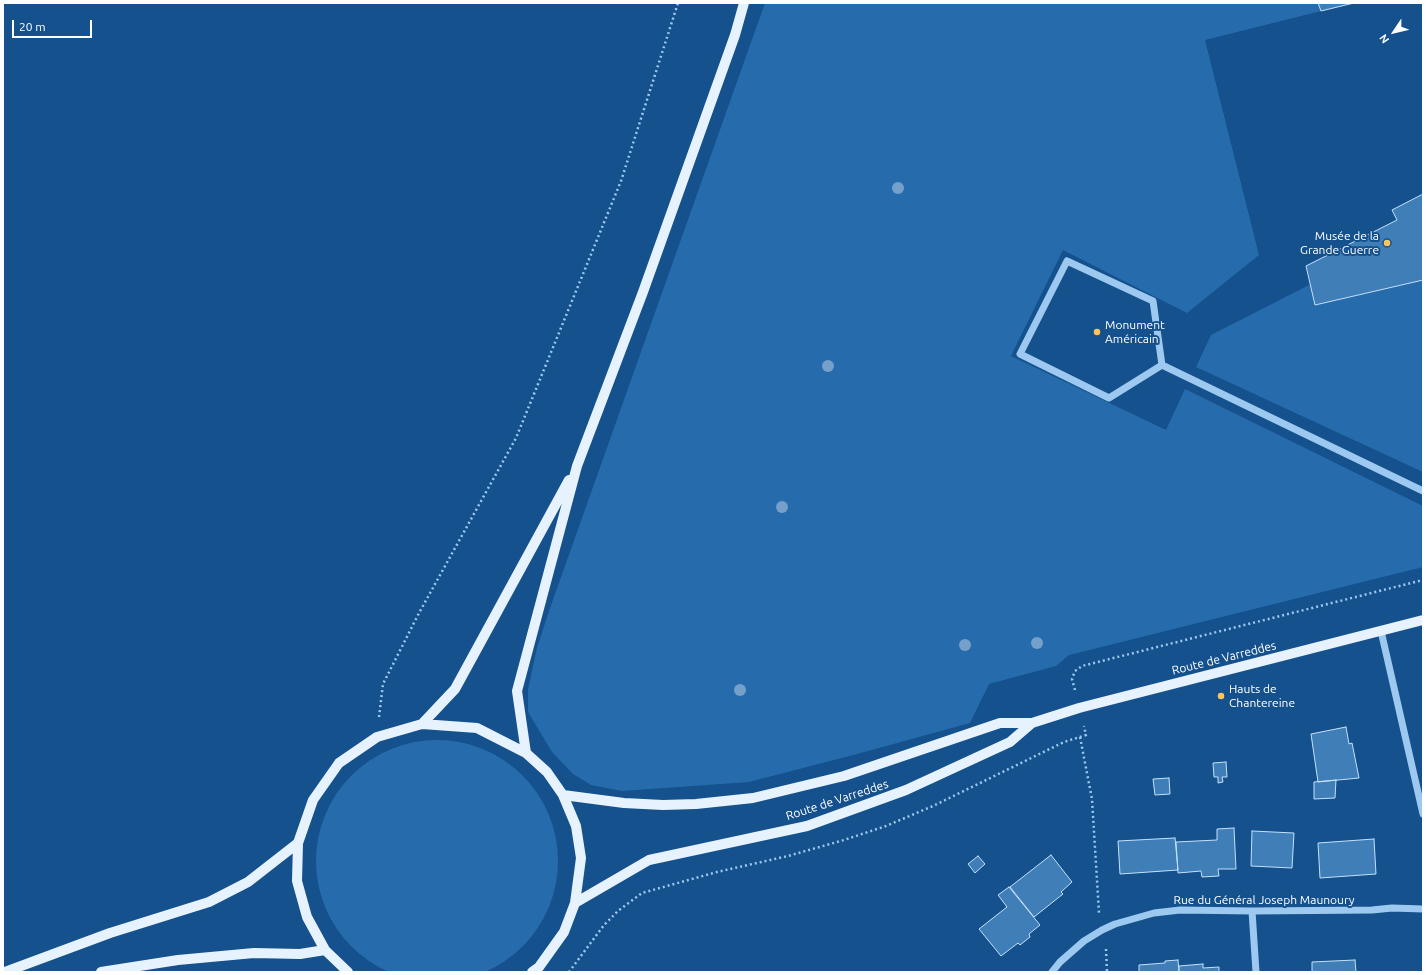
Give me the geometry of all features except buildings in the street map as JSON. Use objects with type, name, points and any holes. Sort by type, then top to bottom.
[{"type":"main road","points":[[526,753],[517,691],[577,466],[643,292],[735,35],[744,3]]},
{"type":"main road","points":[[422,724],[455,689],[577,466]]},
{"type":"main road","name":"Route de Varreddes","points":[[563,796],[624,804],[663,805],[696,804],[753,798],[844,776],[1000,723],[1032,723],[1079,708],[1423,620]]},
{"type":"main road","name":"Route de Varreddes","points":[[575,903],[649,860],[807,826],[906,790],[1010,742],[1032,723]]},
{"type":"main road","points":[[348,972],[325,950],[307,917],[298,881],[298,843],[313,800],[339,763],[377,737],[422,724],[477,728],[526,753],[547,772],[563,796],[576,826],[581,858],[575,903],[564,932],[536,970]]},
{"type":"main road","points":[[5,972],[110,933],[209,902],[248,882],[298,843]]},
{"type":"main road","points":[[101,972],[178,960],[254,953],[300,954],[325,950]]},
{"type":"street","points":[[1067,260],[1153,301],[1162,365],[1109,398],[1020,354],[1067,260]]},
{"type":"street","points":[[1162,365],[1423,491]]},
{"type":"street","points":[[1381,631],[1423,814]]},
{"type":"street","name":"Rue du Général Joseph Maunoury","points":[[1052,972],[1060,962],[1084,941],[1115,924],[1154,913],[1180,910],[1252,911],[1423,908]]},
{"type":"street","points":[[1252,911],[1256,972]]},
{"type":"path","points":[[377,737],[383,684],[419,613],[516,438],[621,181],[678,3]]},
{"type":"path","points":[[1076,694],[1072,679],[1075,670],[1082,666],[1423,580]]},
{"type":"path","points":[[1071,739],[1086,735]]},
{"type":"path","points":[[1080,737],[1092,798],[1100,919]]},
{"type":"path","points":[[1106,948],[1107,972]]},
{"type":"shaded area","points":[[765,3],[1318,3],[1321,11],[1205,40],[1259,255],[1187,313],[1063,250],[1011,356],[1166,430],[1185,389],[1423,506],[1423,567],[1069,655],[1056,666],[989,684],[970,723],[749,782],[622,791],[591,785],[573,774],[552,752],[528,712],[528,689],[537,648]]},
{"type":"shaded area","points":[[1423,280],[1423,472],[1196,367],[1211,335],[1311,284],[1315,305]]},
{"type":"shaded area","points":[[425,740],[449,740],[472,745],[494,754],[514,767],[523,775],[538,794],[549,815],[556,837],[558,861],[556,885],[549,907],[538,928],[523,947],[514,955],[494,968],[472,977],[449,982],[425,982],[402,977],[380,968],[360,955],[343,938],[330,918],[321,896],[316,873],[316,849],[321,826],[330,804],[343,784],[360,767],[380,754],[402,745]]},
{"type":"place","name":"Musée de la Grande Guerre","points":[[1387,243]]},
{"type":"place","name":"Monument Américain","points":[[1097,332]]},
{"type":"place","name":"Hauts de Chantereine","points":[[1221,696]]}]
